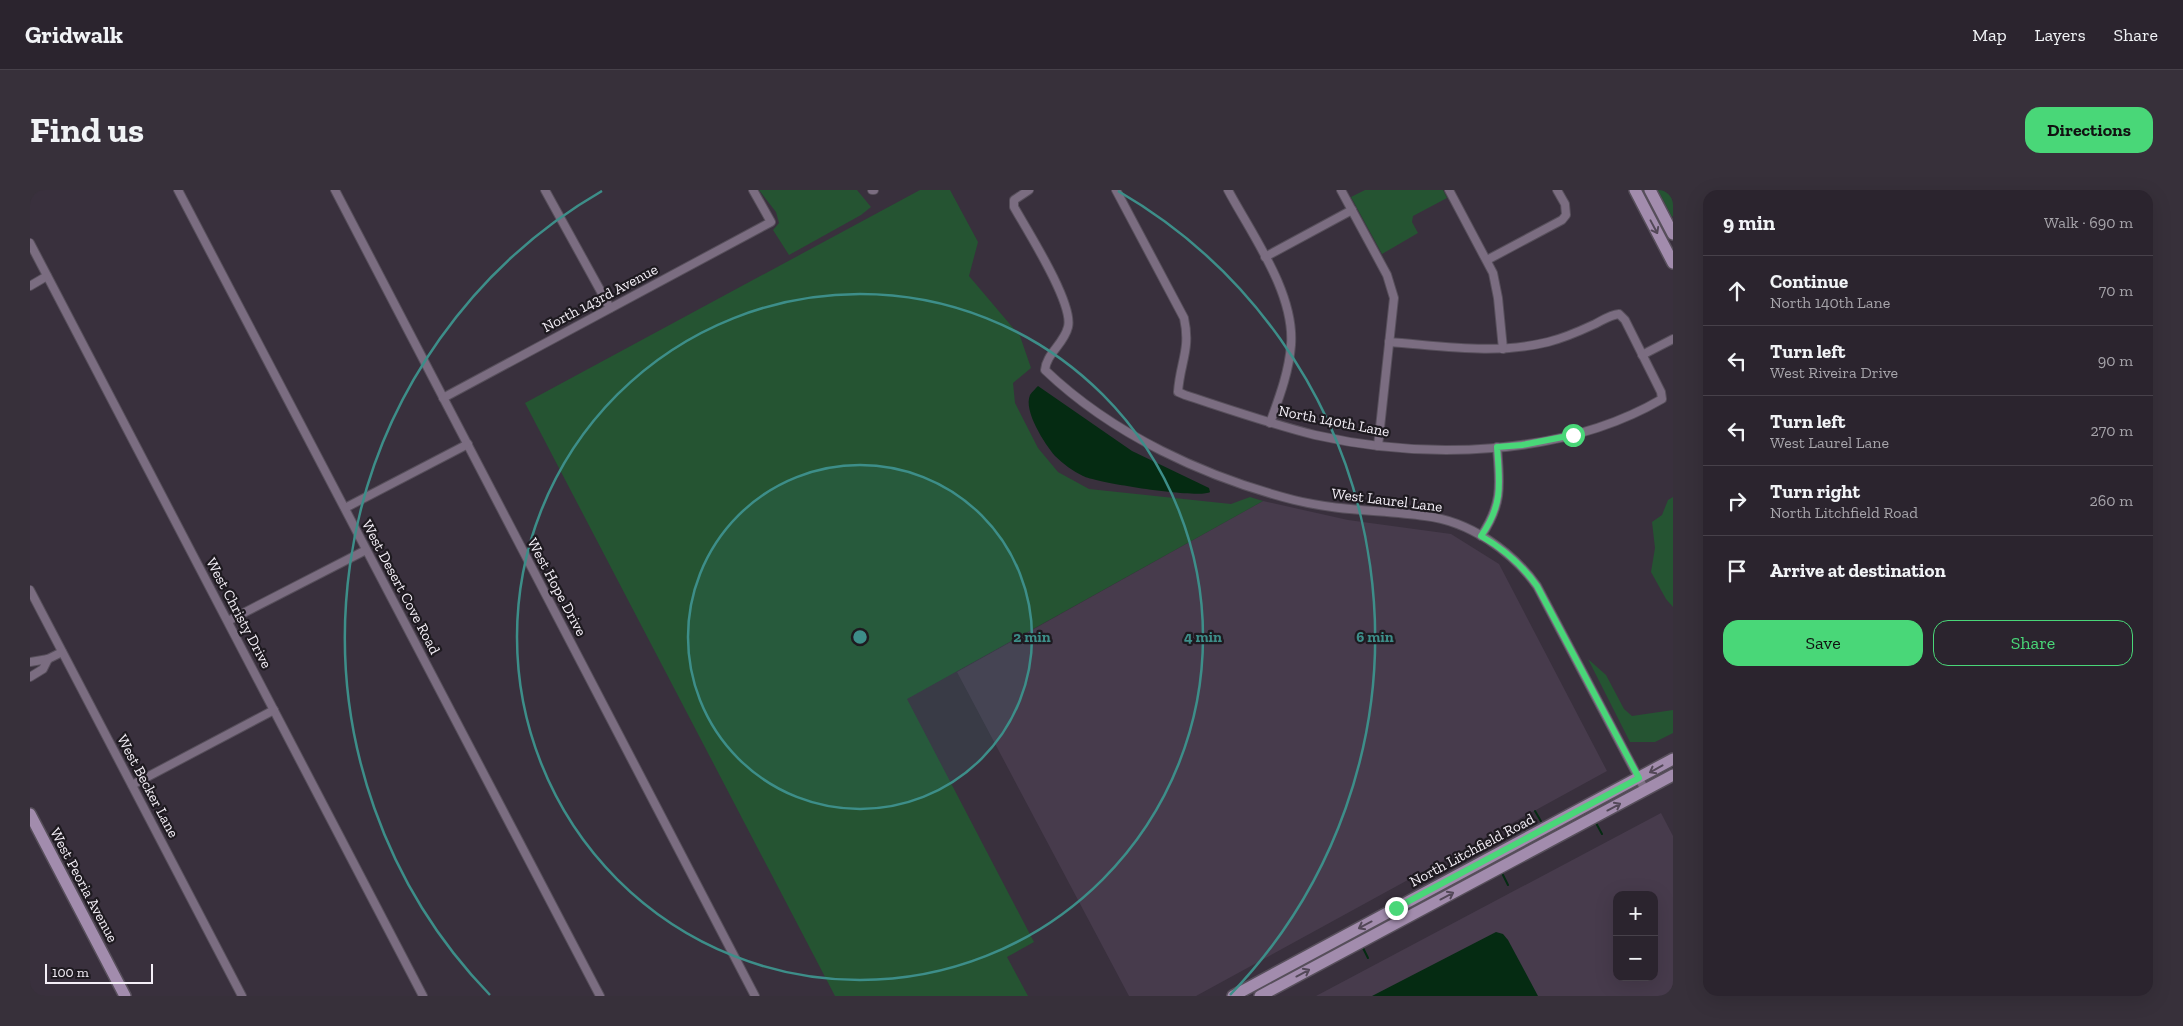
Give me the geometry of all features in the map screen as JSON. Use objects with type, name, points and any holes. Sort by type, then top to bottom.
[{"type":"main road","points":[[1635,190],[1673,263]]},
{"type":"main road","points":[[1650,190],[1673,234]]},
{"type":"main road","name":"North Litchfield Road","points":[[1233,996],[1673,759]]},
{"type":"main road","name":"North Litchfield Road","points":[[1260,996],[1673,775]]},
{"type":"main road","name":"West Peoria Avenue","points":[[30,814],[126,996]]},
{"type":"street","name":"West Desert Cove Road","points":[[178,190],[600,996]]},
{"type":"street","name":"West Hope Drive","points":[[334,190],[756,996]]},
{"type":"street","points":[[545,190],[610,308]]},
{"type":"street","name":"North 143rd Avenue","points":[[443,398],[771,222],[753,190]]},
{"type":"street","name":"West Laurel Lane","points":[[1029,190],[1014,200],[1014,207],[1062,296],[1068,312],[1068,328],[1062,343],[1046,362],[1045,370],[1125,430],[1177,458],[1223,477],[1273,494],[1340,510],[1426,516],[1448,521],[1495,544],[1517,562],[1537,586],[1645,790]]},
{"type":"street","name":"North 140th Lane","points":[[1116,190],[1184,318],[1187,346],[1178,392],[1270,423],[1315,435],[1378,446],[1430,449],[1497,447],[1539,442],[1588,431],[1618,421],[1662,399],[1661,392],[1642,355]]},
{"type":"street","points":[[1228,190],[1265,257],[1285,301],[1291,328],[1291,344],[1286,372],[1270,423]]},
{"type":"street","points":[[1341,190],[1390,283],[1394,298],[1378,446]]},
{"type":"street","points":[[1449,190],[1487,260],[1496,283],[1503,349]]},
{"type":"street","points":[[1487,260],[1562,220],[1566,215],[1564,204],[1557,190]]},
{"type":"street","points":[[1265,257],[1352,210]]},
{"type":"street","name":"West Christy Drive","points":[[30,243],[423,996]]},
{"type":"street","points":[[30,286],[47,276]]},
{"type":"street","points":[[1389,342],[1468,349],[1503,349],[1556,340],[1612,315],[1619,314],[1625,320],[1642,355],[1673,339]]},
{"type":"street","points":[[344,508],[468,444]]},
{"type":"street","points":[[1481,536],[1495,513],[1498,503],[1497,447]]},
{"type":"street","points":[[228,621],[366,550]]},
{"type":"street","name":"West Becker Lane","points":[[30,590],[242,996]]},
{"type":"street","points":[[30,662],[48,659],[62,652]]},
{"type":"street","points":[[30,677],[42,669],[48,659]]},
{"type":"street","points":[[132,785],[274,710]]},
{"type":"shaded area","points":[[759,190],[857,190],[871,207],[861,215],[789,255],[773,230],[779,223],[776,212]]},
{"type":"shaded area","points":[[920,190],[950,190],[978,242],[969,276],[1020,336],[1031,368],[1013,383],[1015,403],[1038,448],[1058,472],[1089,489],[1231,504],[1250,497],[1263,501],[907,699],[1034,942],[1007,957],[1028,996],[835,996],[525,403]]},
{"type":"shaded area","points":[[1365,190],[1443,190],[1447,198],[1413,216],[1412,222],[1418,233],[1382,254],[1351,197]]},
{"type":"shaded area","points":[[1658,190],[1673,190],[1672,217]]},
{"type":"shaded area","points":[[1038,386],[1132,451],[1209,488],[1210,492],[1202,494],[1148,489],[1092,479],[1076,472],[1055,456],[1041,436],[1032,418],[1029,402],[1030,395]]},
{"type":"shaded area","points":[[1673,497],[1673,607],[1666,599],[1651,572],[1655,548],[1652,522],[1662,515],[1668,500]]},
{"type":"shaded area","points":[[1263,501],[1348,520],[1451,534],[1499,564],[1607,771],[1196,996],[1129,996],[957,672]]},
{"type":"shaded area","points":[[1588,659],[1606,675],[1624,709],[1632,716],[1673,710],[1673,733],[1655,742],[1630,742]]},
{"type":"shaded area","points":[[1661,813],[1673,836],[1673,996],[1316,996]]},
{"type":"shaded area","points":[[1496,932],[1503,934],[1508,940],[1538,996],[1372,996]]},
{"type":"waterway","points":[[1535,811],[1542,823]]},
{"type":"waterway","points":[[1596,823],[1602,834]]},
{"type":"waterway","points":[[1502,873],[1508,885]]},
{"type":"waterway","points":[[1363,948],[1368,958]]},
{"type":"route","points":[[1396,908],[1639,778],[1537,586],[1517,562],[1495,544],[1481,536],[1495,513],[1498,503],[1497,447],[1522,445],[1573,435]]}]
